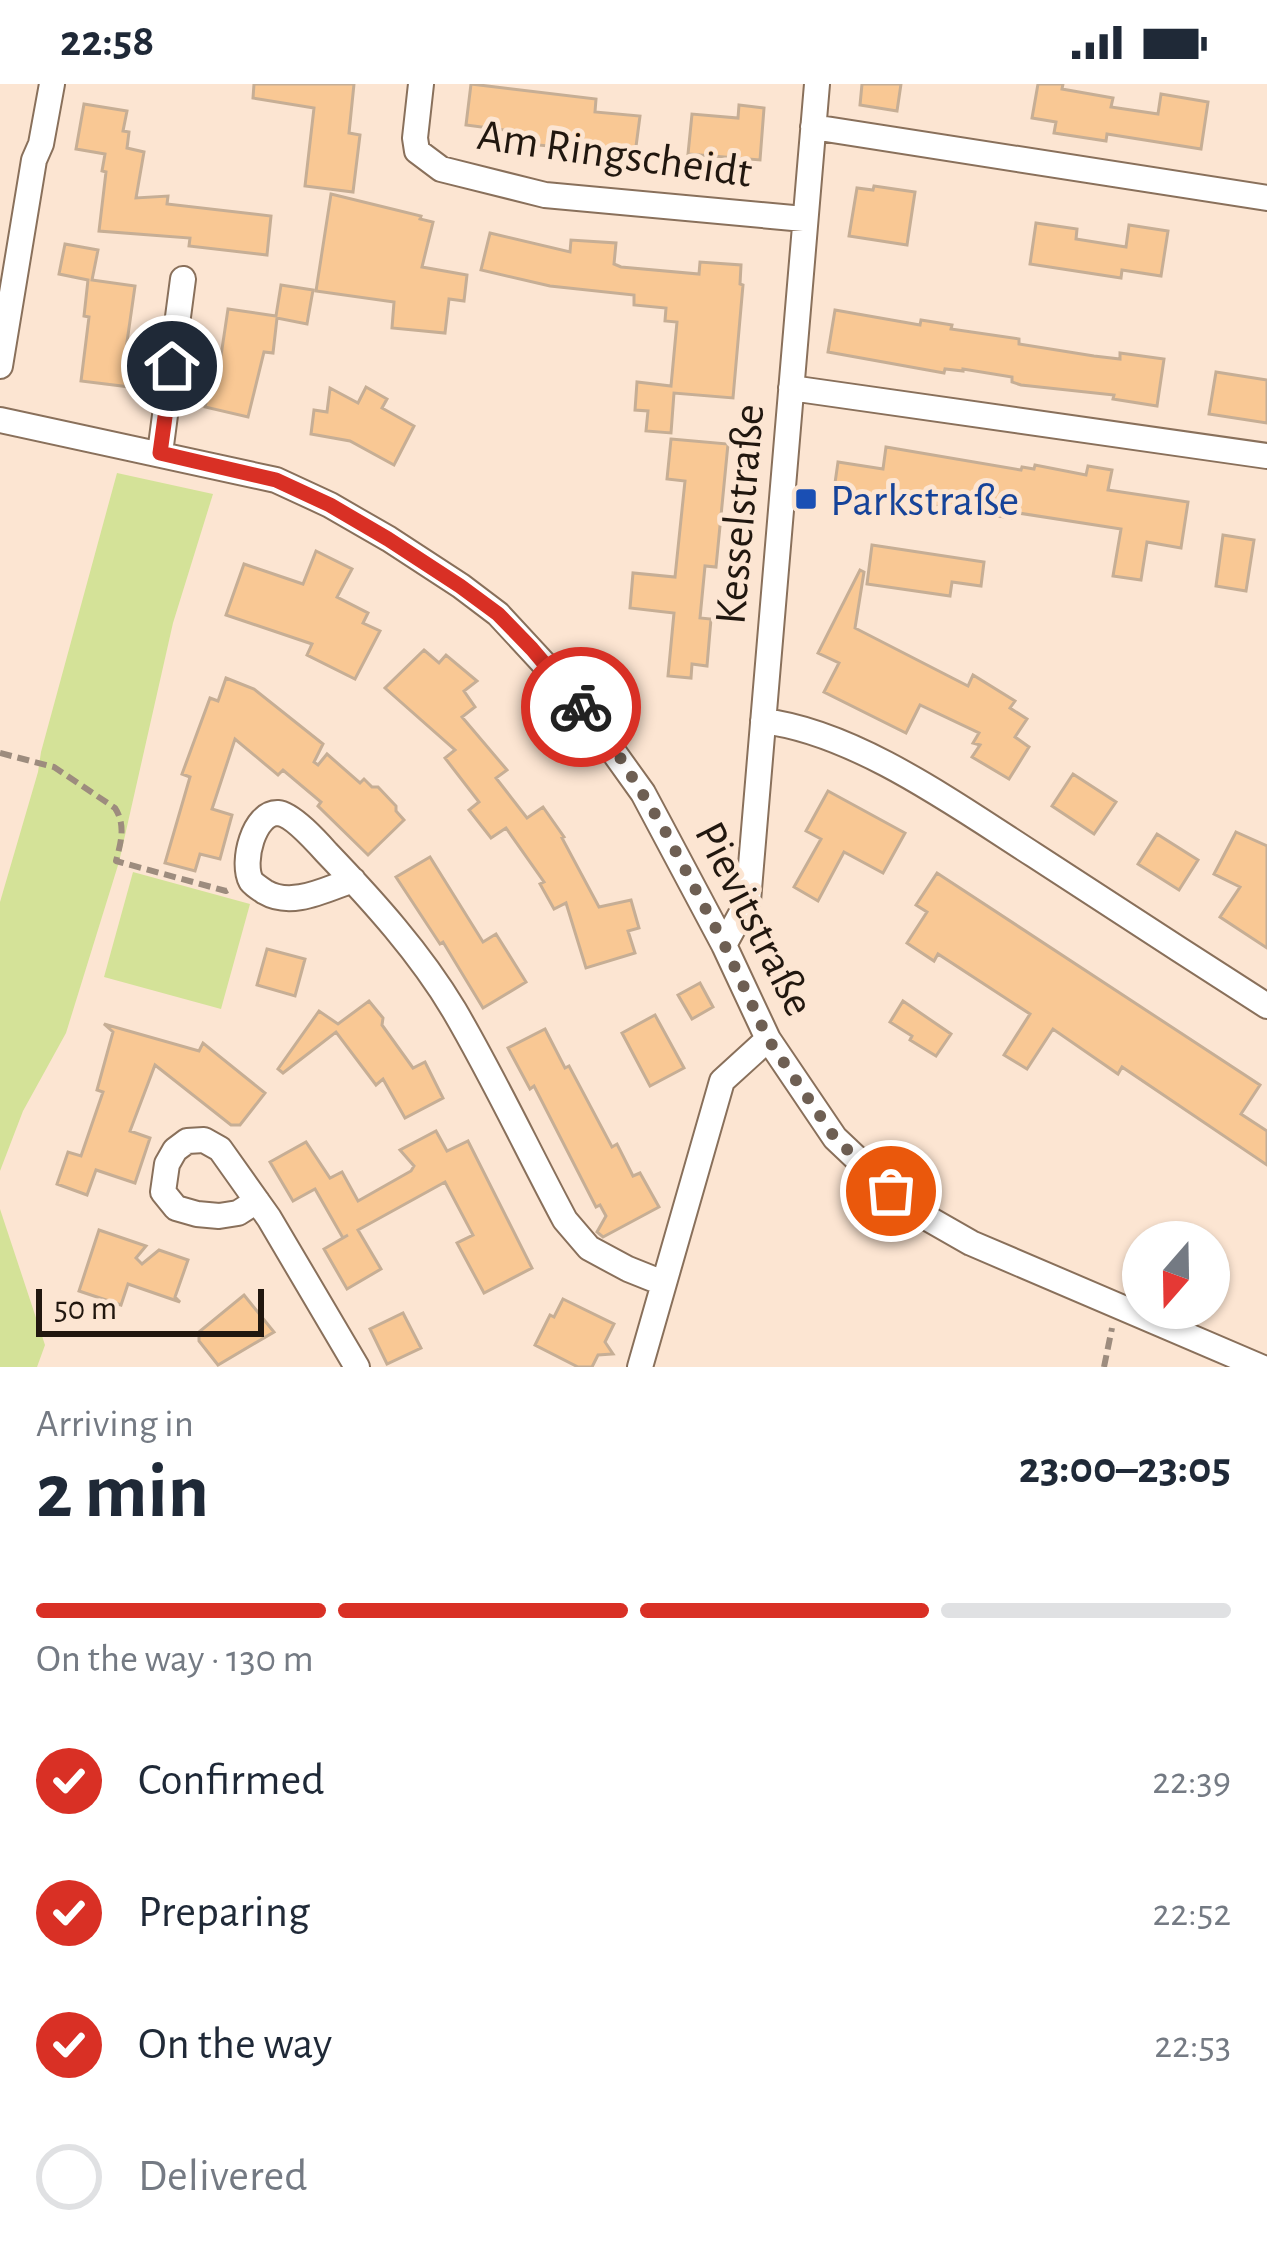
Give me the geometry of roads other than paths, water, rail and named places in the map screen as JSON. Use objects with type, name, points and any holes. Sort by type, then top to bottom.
[{"type":"street","points":[[0,366],[34,160],[52,84]]},
{"type":"street","name":"Am Ringscheidt","points":[[421,84],[417,151],[442,169],[545,195],[805,219]]},
{"type":"street","name":"Kesselstraße","points":[[724,944],[748,901],[817,84]]},
{"type":"street","points":[[813,127],[1267,198]]},
{"type":"street","points":[[160,453],[183,279]]},
{"type":"street","points":[[791,388],[1267,456]]},
{"type":"street","name":"Pievitstraße","points":[[0,420],[276,480],[330,505],[498,614],[572,694],[621,759],[663,827],[768,1039],[835,1138],[891,1191],[970,1243],[1261,1367]]},
{"type":"street","points":[[763,721],[791,724],[828,737],[897,771],[1267,1006]]},
{"type":"street","points":[[353,880],[298,898],[278,898],[261,890],[251,880],[248,866],[264,817],[274,812],[286,814],[353,880],[413,953],[453,1007],[566,1220],[589,1248],[663,1283]]},
{"type":"street","points":[[640,1367],[722,1081],[768,1039]]},
{"type":"street","points":[[257,1201],[357,1367]]},
{"type":"place","name":"Parkstraße","points":[[806,499]]}]
